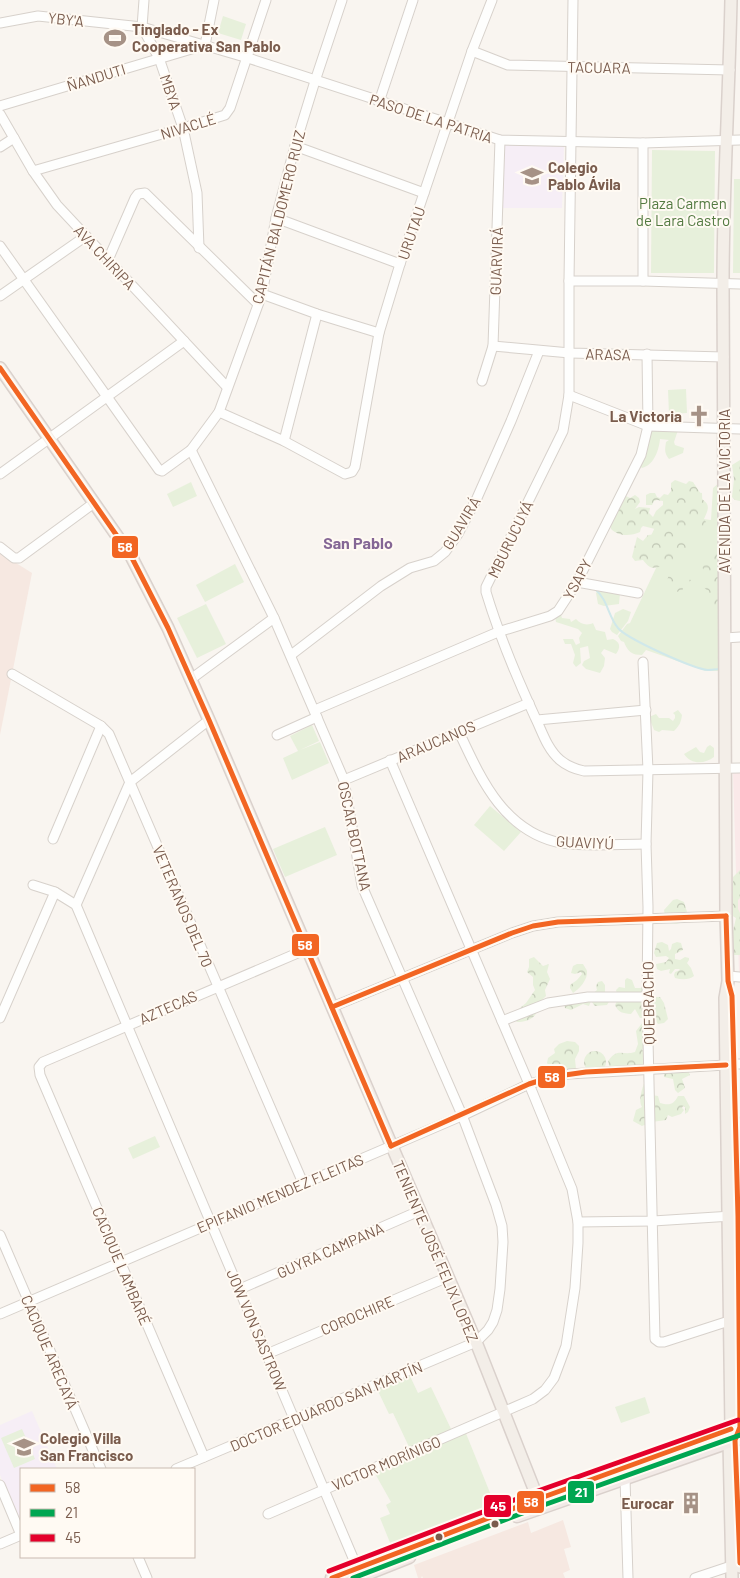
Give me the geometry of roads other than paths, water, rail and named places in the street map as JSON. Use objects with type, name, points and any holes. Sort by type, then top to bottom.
[{"type":"highway","points":[[332,1578],[358,1574],[625,1478],[735,1434]]},
{"type":"highway","points":[[358,1574],[538,1499],[735,1434]]},
{"type":"main road","name":"AVENIDA DE LA VICTORIA","points":[[731,0],[723,284],[723,429],[726,916],[728,979],[732,996],[737,1319],[735,1434],[738,1564],[732,1578]]},
{"type":"main road","name":"TENIENTE JOSÉ FELIX LOPEZ","points":[[0,368],[130,556],[168,628],[476,1342],[538,1499]]},
{"type":"street","points":[[142,27],[144,0]]},
{"type":"street","points":[[205,45],[214,0]]},
{"type":"street","name":"NIVACLÉ","points":[[33,171],[225,114],[230,108],[248,58],[266,0]]},
{"type":"street","name":"CAPITÁN BALDOMERO RUIZ","points":[[107,397],[159,470],[162,471],[191,450],[219,412],[262,294],[276,218],[295,146],[342,0]]},
{"type":"street","points":[[379,102],[413,0]]},
{"type":"street","name":"URUTAU","points":[[284,441],[345,474],[352,472],[355,467],[379,333],[447,124],[492,0]]},
{"type":"street","name":"MBURUCUYÁ","points":[[573,0],[569,281],[570,353],[569,394],[564,431],[486,587],[486,592],[498,632],[536,720],[553,752],[560,760],[573,768],[584,771],[740,768]]},
{"type":"street","name":"YBY'A","points":[[0,23],[38,16],[142,27],[248,58]]},
{"type":"street","name":"MBYA","points":[[142,27],[159,58],[183,128],[197,193],[200,248]]},
{"type":"street","name":"ÑANDUTI","points":[[0,106],[205,45]]},
{"type":"street","name":"TACUARA","points":[[472,51],[508,65],[730,70]]},
{"type":"street","name":"PASO DE LA PATRIA","points":[[248,58],[500,140],[643,143],[740,140]]},
{"type":"street","name":"AVA CHIRIPA","points":[[0,114],[33,171],[57,205],[227,387]]},
{"type":"street","points":[[0,147],[14,138]]},
{"type":"street","name":"GUARVIRÁ","points":[[482,381],[493,346],[500,140]]},
{"type":"street","points":[[643,143],[643,281]]},
{"type":"street","points":[[295,146],[424,193]]},
{"type":"street","points":[[108,260],[135,198],[141,193],[148,194],[258,304]]},
{"type":"street","points":[[276,218],[400,264]]},
{"type":"street","points":[[0,296],[86,236]]},
{"type":"street","points":[[0,246],[107,397]]},
{"type":"street","points":[[569,281],[740,284]]},
{"type":"street","points":[[262,294],[317,314],[379,333]]},
{"type":"street","points":[[219,412],[284,441],[317,314]]},
{"type":"street","points":[[0,474],[184,341]]},
{"type":"street","name":"ARASA","points":[[493,346],[570,353],[724,358]]},
{"type":"street","name":"GUAVIRÁ","points":[[291,655],[381,586],[410,568],[434,561],[445,552],[458,534],[477,498],[539,351]]},
{"type":"street","name":"YSAPY","points":[[277,736],[316,714],[498,632],[550,616],[558,611],[577,582],[641,455],[648,426],[647,354]]},
{"type":"street","points":[[569,394],[648,426],[740,429]]},
{"type":"street","name":"OSCAR BOTTANA","points":[[191,450],[274,618],[344,780],[362,886],[462,1115],[496,1205],[502,1226],[503,1242],[503,1261],[497,1310],[488,1330],[476,1342]]},
{"type":"street","points":[[0,547],[14,558],[19,558],[94,503]]},
{"type":"street","points":[[577,582],[638,594]]},
{"type":"street","points":[[191,679],[274,618]]},
{"type":"street","points":[[725,638],[740,637]]},
{"type":"street","name":"QUEBRACHO","points":[[643,662],[648,770],[646,844],[648,919],[647,997],[655,1339],[659,1342],[664,1342],[737,1319]]},
{"type":"street","name":"VETERANOS DEL 70","points":[[12,674],[101,726],[109,734],[303,1183]]},
{"type":"street","name":"ARAUCANOS","points":[[344,780],[529,703]]},
{"type":"street","points":[[536,720],[646,710]]},
{"type":"street","points":[[76,905],[130,782],[209,720]]},
{"type":"street","points":[[53,839],[101,726]]},
{"type":"street","name":"GUAVIYÚ","points":[[459,732],[489,790],[504,810],[522,827],[546,839],[562,843],[646,844]]},
{"type":"street","name":"VICTOR MORÍNIGO","points":[[268,1514],[533,1399],[545,1390],[554,1378],[566,1346],[575,1288],[578,1243],[578,1222],[572,1188],[390,760]]},
{"type":"street","points":[[34,885],[56,892],[76,905],[126,1026]]},
{"type":"street","points":[[0,1018],[56,892]]},
{"type":"street","points":[[332,1007],[512,933],[545,924],[726,916]]},
{"type":"street","name":"AZTECAS","points":[[40,1075],[39,1067],[43,1062],[307,948]]},
{"type":"street","points":[[728,979],[740,977]]},
{"type":"street","points":[[502,1021],[548,1003],[588,997],[647,997]]},
{"type":"street","name":"JOW VON SASTROW","points":[[126,1026],[212,1222],[358,1574]]},
{"type":"street","name":"EPIFANIO MENDEZ FLEITAS","points":[[0,1314],[391,1146],[529,1084],[586,1072],[733,1065]]},
{"type":"street","name":"CACIQUE LAMBARÉ","points":[[40,1075],[204,1457]]},
{"type":"street","name":"GUYRA CAMPANA","points":[[240,1289],[419,1211]]},
{"type":"street","points":[[578,1222],[653,1221],[736,1216]]},
{"type":"street","name":"CACIQUE ARECAYÁ","points":[[0,1235],[101,1468]]},
{"type":"street","name":"COROCHIRE","points":[[267,1354],[448,1277]]},
{"type":"street","name":"DOCTOR EDUARDO SAN MARTÍN","points":[[178,1468],[476,1342]]},
{"type":"street","points":[[625,1478],[628,1578]]},
{"type":"street","points":[[0,1484],[20,1533]]},
{"type":"street","points":[[0,1544],[20,1535]]},
{"type":"street","points":[[138,1558],[147,1578]]},
{"type":"street","points":[[695,1578],[738,1564]]},
{"type":"waterway","points":[[595,589],[603,598],[618,628],[624,633],[661,653],[689,665],[708,670],[720,669]]},
{"type":"place","name":"Tinglado - Ex Cooperativa San Pablo","points":[[115,38]]},
{"type":"place","name":"Colegio Pablo Ávila","points":[[532,176]]},
{"type":"place","name":"La Victoria","points":[[699,416]]},
{"type":"place","name":"Colegio Villa San Francisco","points":[[24,1447]]},
{"type":"place","name":"Eurocar","points":[[691,1503]]},
{"type":"district","name":"San Pablo","points":[[358,542]]},
{"type":"park label","name":"Plaza Carmen de Lara Castro","points":[[683,212]]}]
